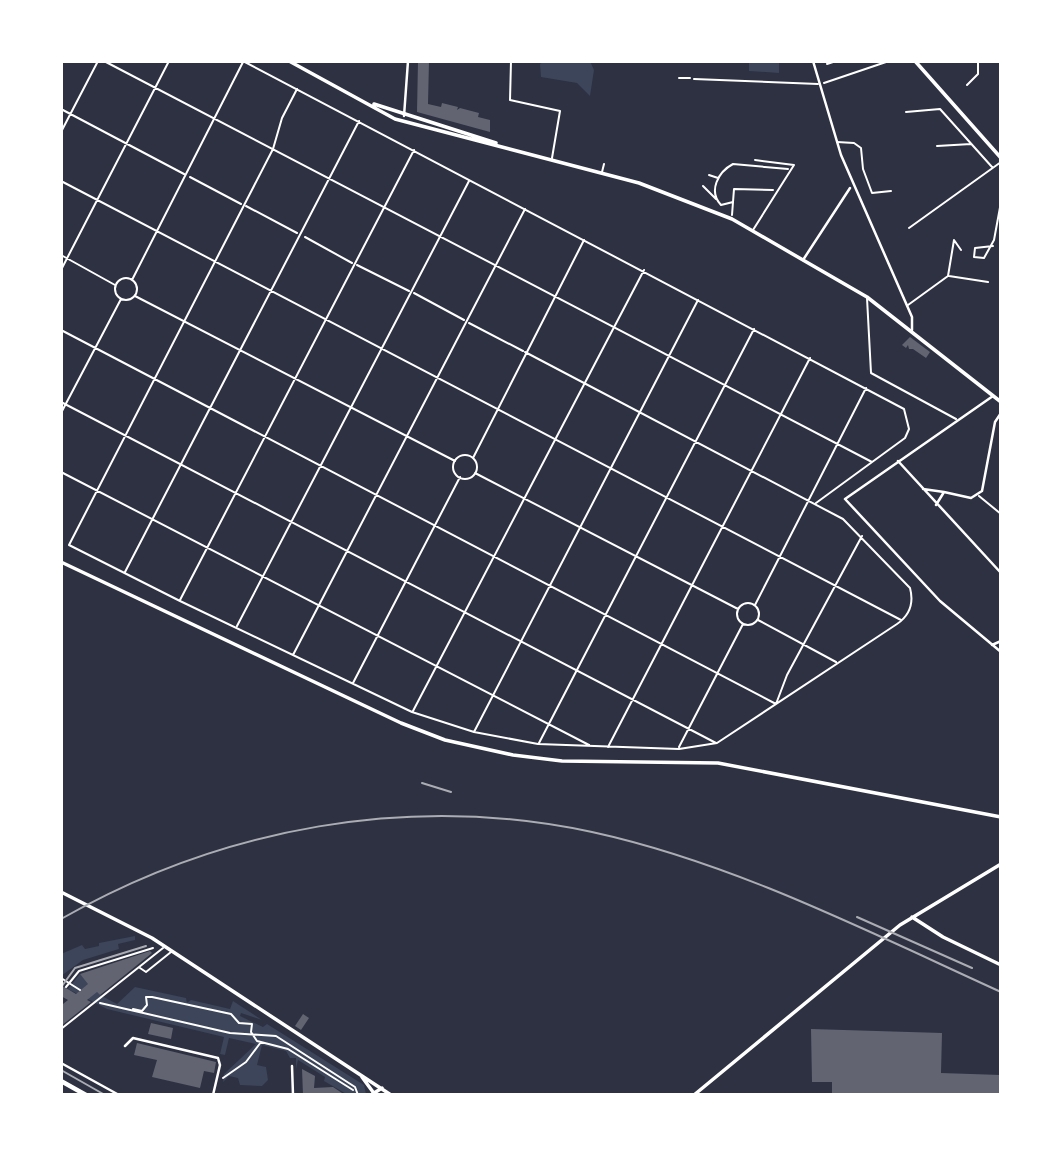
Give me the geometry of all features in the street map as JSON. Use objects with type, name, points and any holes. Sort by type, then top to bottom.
[{"type":"main road","points":[[61,1081],[86,1095]]},
{"type":"street","points":[[289,61],[395,118],[602,172],[732,219],[867,297],[1001,402]]},
{"type":"street","points":[[404,116],[408,61]]},
{"type":"street","points":[[813,61],[836,142],[912,317],[912,330]]},
{"type":"street","points":[[915,61],[1001,160]]},
{"type":"street","points":[[367,102],[508,147]]},
{"type":"street","points":[[803,260],[850,188]]},
{"type":"street","points":[[993,395],[845,499],[930,592],[1001,652]]},
{"type":"street","points":[[922,489],[979,496],[995,422],[1001,412]]},
{"type":"street","points":[[898,461],[1001,573]]},
{"type":"street","points":[[936,505],[937,499],[944,492]]},
{"type":"street","points":[[61,562],[401,723],[445,740],[492,751],[562,761],[718,763],[1001,817]]},
{"type":"street","points":[[992,645],[1001,641]]},
{"type":"street","points":[[694,1095],[900,925],[1001,864]]},
{"type":"street","points":[[61,892],[96,907],[164,947],[391,1095]]},
{"type":"street","points":[[912,916],[943,937],[1001,965]]},
{"type":"street","points":[[125,1046],[133,1038],[218,1058],[220,1065],[213,1095]]},
{"type":"street","points":[[61,1063],[119,1095]]},
{"type":"street","points":[[292,1066],[293,1095]]},
{"type":"street","points":[[360,1074],[372,1093],[382,1088]]},
{"type":"lane","points":[[61,132],[97,61]]},
{"type":"lane","points":[[104,61],[872,463]]},
{"type":"lane","points":[[61,270],[169,61]]},
{"type":"lane","points":[[132,280],[243,61],[904,408],[909,429],[905,439],[815,504]]},
{"type":"lane","points":[[511,61],[510,100],[560,111],[552,159]]},
{"type":"lane","points":[[694,79],[819,84]]},
{"type":"lane","points":[[297,89],[282,118],[273,149],[69,545],[412,712],[474,732],[538,744],[679,749],[717,743],[836,662],[902,621],[911,605],[910,588],[843,519],[525,352]]},
{"type":"lane","points":[[61,109],[186,175]]},
{"type":"lane","points":[[906,112],[940,109],[993,168]]},
{"type":"lane","points":[[124,573],[359,121]]},
{"type":"lane","points":[[836,142],[854,143],[861,148],[863,169],[872,192],[891,191]]},
{"type":"lane","points":[[937,146],[972,144]]},
{"type":"lane","points":[[180,601],[414,150]]},
{"type":"lane","points":[[752,231],[794,166],[755,160]]},
{"type":"lane","points":[[909,228],[1001,160]]},
{"type":"lane","points":[[602,172],[604,164]]},
{"type":"lane","points":[[236,628],[470,180]]},
{"type":"lane","points":[[61,181],[902,621]]},
{"type":"lane","points":[[293,656],[525,209]]},
{"type":"lane","points":[[473,458],[584,239]]},
{"type":"lane","points":[[907,306],[948,276],[954,240],[961,250]]},
{"type":"lane","points":[[61,256],[115,285]]},
{"type":"lane","points":[[412,712],[644,270]]},
{"type":"lane","points":[[948,276],[988,282]]},
{"type":"lane","points":[[122,278],[132,280],[136,285],[135,296],[129,300],[121,299],[115,292],[115,285],[122,278]]},
{"type":"lane","points":[[135,296],[455,461]]},
{"type":"lane","points":[[867,297],[871,373],[956,420]]},
{"type":"lane","points":[[61,413],[121,299]]},
{"type":"lane","points":[[474,732],[698,299]]},
{"type":"lane","points":[[538,744],[755,328]]},
{"type":"lane","points":[[61,330],[776,704]]},
{"type":"lane","points":[[607,748],[810,358]]},
{"type":"lane","points":[[755,605],[866,388]]},
{"type":"lane","points":[[61,402],[717,743]]},
{"type":"lane","points":[[464,455],[473,458],[477,466],[475,473],[467,478],[460,477],[455,472],[455,461],[464,455]]},
{"type":"lane","points":[[61,472],[591,746]]},
{"type":"lane","points":[[475,473],[738,609]]},
{"type":"lane","points":[[352,684],[460,477]]},
{"type":"lane","points":[[979,496],[1001,514]]},
{"type":"lane","points":[[776,704],[787,675],[862,536]]},
{"type":"lane","points":[[747,603],[755,605],[759,613],[758,620],[750,625],[743,624],[738,619],[738,609],[747,603]]},
{"type":"lane","points":[[758,620],[836,662]]},
{"type":"lane","points":[[679,749],[743,624]]},
{"type":"lane","points":[[61,1029],[164,947]]},
{"type":"lane","points":[[139,967],[146,972],[171,952]]},
{"type":"path","points":[[827,64],[836,61]]},
{"type":"path","points":[[819,84],[889,61]]},
{"type":"path","points":[[967,85],[978,74],[978,61]]},
{"type":"path","points":[[830,74],[831,80]]},
{"type":"path","points":[[679,78],[694,79]]},
{"type":"path","points":[[716,199],[718,178],[733,164],[792,170]]},
{"type":"path","points":[[709,175],[718,178]]},
{"type":"path","points":[[703,186],[721,205],[733,202]]},
{"type":"path","points":[[732,219],[734,189],[779,190]]},
{"type":"path","points":[[993,246],[975,247],[974,257],[984,258],[993,246],[1000,202]]},
{"type":"path","points":[[65,987],[74,975],[85,968],[153,948]]},
{"type":"path","points":[[61,978],[80,990]]},
{"type":"path","points":[[133,1009],[142,1011],[147,1005],[146,998],[163,998],[231,1014],[239,1023],[252,1024],[251,1032],[255,1038],[288,1049],[353,1090]]},
{"type":"path","points":[[97,1001],[110,1008],[245,1035],[276,1036],[355,1087],[358,1095]]},
{"type":"path","points":[[223,1078],[246,1062],[262,1042]]},
{"type":"shaded area","points":[[544,61],[590,61],[594,70],[590,96],[577,83],[541,77],[540,64]]},
{"type":"shaded area","points":[[749,61],[779,61],[779,73],[749,71]]},
{"type":"shaded area","points":[[135,936],[135,940],[118,944],[119,949],[83,960],[61,976],[61,954],[82,945],[85,949],[99,946],[99,943]]},
{"type":"shaded area","points":[[80,974],[100,995],[117,1004],[135,987],[186,998],[187,1003],[191,1000],[230,1009],[233,1001],[262,1020],[241,1013],[240,1016],[263,1027],[267,1024],[364,1085],[366,1094],[348,1095],[324,1081],[325,1077],[298,1060],[296,1069],[296,1058],[290,1058],[286,1051],[262,1045],[257,1065],[266,1067],[268,1080],[262,1086],[240,1085],[238,1078],[229,1076],[223,1082],[224,1074],[256,1044],[229,1038],[225,1055],[220,1054],[224,1037],[107,1009],[68,989]]},
{"type":"building","points":[[418,61],[429,61],[428,104],[441,107],[442,103],[458,107],[457,110],[460,108],[479,113],[478,117],[490,120],[490,132],[417,112]]},
{"type":"building","points":[[910,337],[930,352],[926,358],[909,349],[908,345],[906,348],[902,345]]},
{"type":"building","points":[[150,951],[152,953],[100,995],[97,992],[87,1000],[91,1002],[61,1026],[61,1001],[63,1004],[68,1000],[61,996],[61,985],[76,994],[88,984],[80,974]]},
{"type":"building","points":[[303,1014],[309,1018],[301,1030],[295,1026]]},
{"type":"building","points":[[151,1023],[173,1028],[171,1039],[148,1034]]},
{"type":"building","points":[[811,1029],[942,1033],[941,1073],[1001,1075],[1001,1095],[832,1095],[832,1082],[812,1082]]},
{"type":"building","points":[[137,1043],[216,1062],[214,1073],[204,1071],[200,1088],[152,1077],[157,1060],[134,1055]]},
{"type":"building","points":[[302,1069],[315,1076],[314,1088],[333,1087],[345,1095],[303,1095]]},
{"type":"tram line","points":[[62,986],[75,968],[146,946]]},
{"type":"tram line","points":[[61,1070],[105,1095]]},
{"type":"railway","points":[[422,783],[451,792]]},
{"type":"railway","points":[[61,919],[123,887],[186,861],[252,841],[319,826],[387,818],[455,816],[524,821],[592,832],[645,845],[749,880],[851,923],[1001,992]]},
{"type":"railway","points":[[857,917],[972,968]]}]
